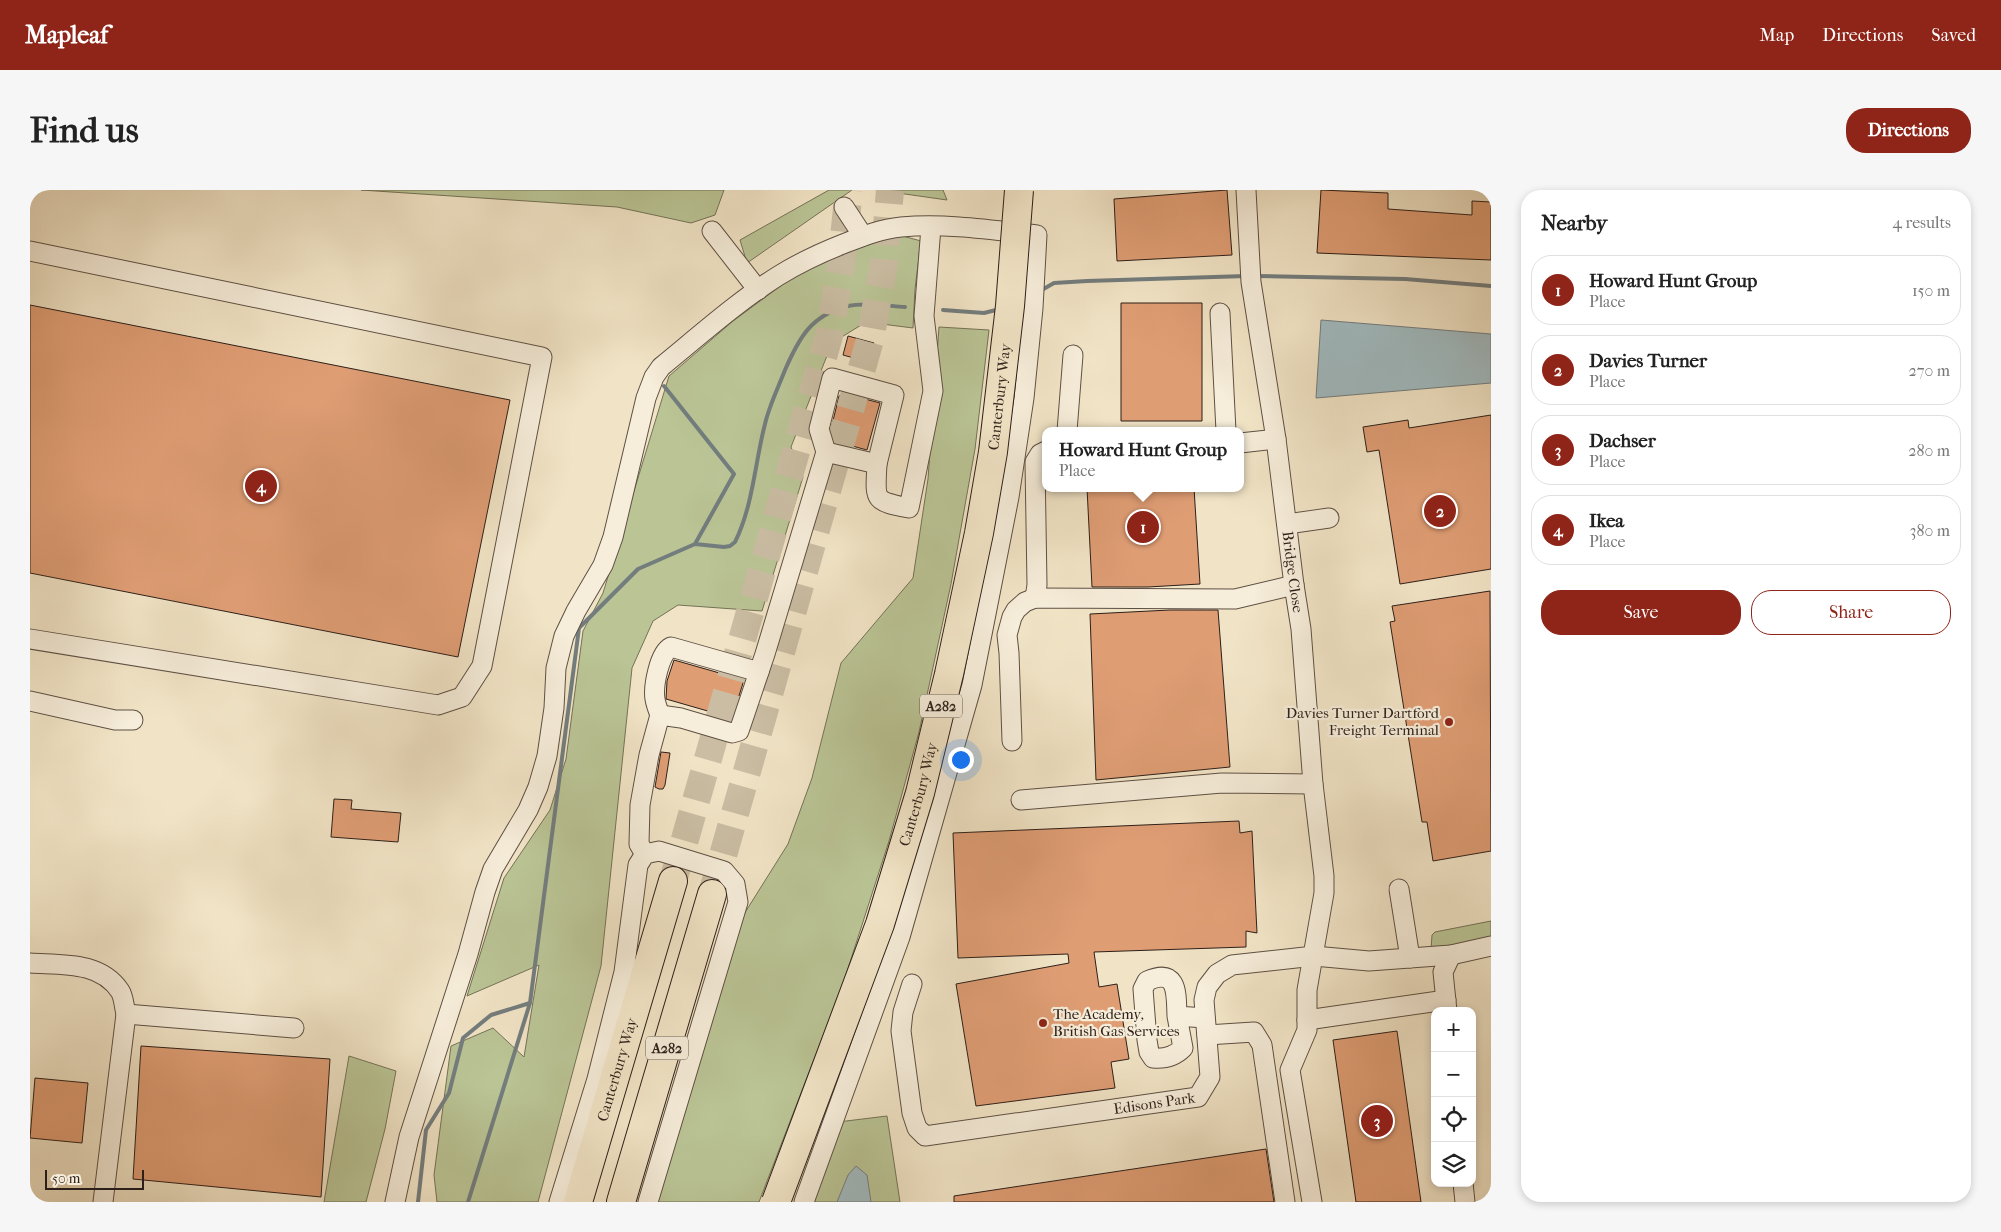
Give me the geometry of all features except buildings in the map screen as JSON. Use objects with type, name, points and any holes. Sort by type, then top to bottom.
[{"type":"highway","name":"Canterbury Way","points":[[776,1202],[880,924],[920,793],[949,674],[993,452],[1010,306],[1019,190]]},
{"type":"highway","name":"Canterbury Way","points":[[578,1202],[673,881]]},
{"type":"highway","name":"A282","points":[[621,1202],[712,894]]},
{"type":"street","name":"Bridge Close","points":[[1246,190],[1250,274],[1276,439],[1301,630],[1313,784],[1324,876],[1324,893],[1307,990],[1307,1030],[1290,1070],[1312,1202]]},
{"type":"street","points":[[844,207],[863,236]]},
{"type":"street","points":[[660,715],[681,718],[732,733],[738,731],[759,672],[826,452],[819,428],[832,378],[894,395],[877,464],[876,494],[879,500],[885,504],[909,508],[933,390],[924,316],[931,226]]},
{"type":"street","points":[[395,1202],[409,1138],[462,972],[485,892],[494,868],[528,810],[538,787],[547,756],[554,708],[556,668],[564,636],[603,565],[612,537],[646,398],[654,377],[661,367],[758,290],[808,259],[863,236],[901,227],[931,226],[1037,235],[1034,308],[1024,398],[1009,496],[972,685],[900,937],[804,1202]]},
{"type":"street","points":[[712,231],[758,290]]},
{"type":"street","points":[[30,251],[542,357],[482,666],[462,697],[438,705],[155,661],[30,639]]},
{"type":"street","points":[[1220,313],[1226,427]]},
{"type":"street","points":[[1067,427],[1073,355]]},
{"type":"street","points":[[1244,443],[1276,439]]},
{"type":"street","points":[[826,452],[877,464]]},
{"type":"street","points":[[1035,598],[1037,586],[1035,462],[1042,453]]},
{"type":"street","points":[[1287,524],[1329,518]]},
{"type":"street","points":[[1012,741],[1007,635],[1012,617],[1016,610],[1025,602],[1035,598],[1235,599],[1294,585]]},
{"type":"street","points":[[645,854],[639,844],[640,805],[649,756],[660,715],[655,699],[656,683],[662,655],[671,647],[759,672]]},
{"type":"street","points":[[30,700],[115,720],[133,720]]},
{"type":"street","points":[[1021,800],[1222,783],[1313,784]]},
{"type":"street","points":[[559,1202],[597,1078],[624,972],[638,865],[645,854],[659,851],[724,870],[735,884],[738,902],[648,1202]]},
{"type":"street","points":[[1399,889],[1410,958]]},
{"type":"street","name":"Edisons Park","points":[[912,984],[903,1012],[901,1031],[912,1113],[917,1128],[925,1136],[1198,1097],[1210,1077],[1204,1000],[1207,987],[1216,974],[1232,965],[1314,956],[1369,961],[1410,958],[1452,954],[1491,946]]},
{"type":"street","points":[[1307,1020],[1446,1006],[1443,972],[1452,954]]},
{"type":"street","points":[[30,963],[83,966],[106,975],[121,992],[126,1014],[103,1202]]},
{"type":"street","points":[[126,1014],[294,1028]]},
{"type":"street","points":[[1177,1016],[1206,1026],[1254,1032],[1262,1045],[1285,1202]]},
{"type":"street","points":[[1463,1187],[1465,1202]]},
{"type":"green space","points":[[361,190],[724,190],[715,215],[691,223],[617,207]]},
{"type":"green space","points":[[829,190],[852,190],[747,263],[740,240]]},
{"type":"green space","points":[[877,190],[943,190],[947,200]]},
{"type":"green space","points":[[899,235],[921,241],[915,289],[913,328],[866,322],[832,343],[791,447],[803,477],[762,611],[678,605],[653,621],[632,668],[601,966],[538,1202],[437,1202],[434,1175],[451,1046],[493,1028],[524,1057],[539,965],[467,996],[504,878],[550,810],[566,759],[583,631],[603,593],[669,376],[733,321],[790,279],[849,246]]},
{"type":"green space","points":[[939,327],[989,330],[975,449],[951,584],[919,732],[889,841],[843,984],[759,1202],[648,1202],[729,938],[788,844],[812,778],[841,663],[913,578],[928,479]]},
{"type":"green space","points":[[1491,921],[1491,937],[1431,950],[1432,935],[1435,932]]},
{"type":"green space","points":[[349,1056],[396,1071],[385,1129],[366,1202],[324,1202]]},
{"type":"green space","points":[[887,1116],[900,1202],[811,1202],[838,1122]]},
{"type":"water","points":[[1321,320],[1491,334],[1491,383],[1316,398]]},
{"type":"water","points":[[856,1166],[867,1175],[871,1202],[837,1202],[848,1175]]},
{"type":"waterway","points":[[1040,291],[1054,283],[1246,276]]},
{"type":"waterway","points":[[1256,276],[1405,279],[1491,286]]},
{"type":"waterway","points":[[468,1202],[530,1003],[579,628],[638,569],[695,544],[724,547],[730,546],[735,542],[746,514],[771,404],[801,338],[815,322],[835,310],[848,306],[869,304],[905,307]]},
{"type":"waterway","points":[[943,310],[984,313],[1000,309]]},
{"type":"waterway","points":[[664,386],[734,474],[695,544]]},
{"type":"waterway","points":[[418,1202],[426,1130],[449,1093],[463,1038],[491,1015],[530,1003]]},
{"type":"tunnel","points":[[673,881],[829,336],[841,265],[849,190]]},
{"type":"tunnel","points":[[712,894],[870,340],[884,263],[890,190]]},
{"type":"place","name":"Ikea","points":[[261,486]]},
{"type":"place","name":"Davies Turner","points":[[1440,511]]},
{"type":"place","name":"Howard Hunt Group","points":[[1143,527]]},
{"type":"place","name":"Davies Turner Dartford Freight Terminal","points":[[1449,722]]},
{"type":"place","name":"The Academy, British Gas Services","points":[[1043,1023]]},
{"type":"place","name":"Dachser","points":[[1377,1121]]}]
